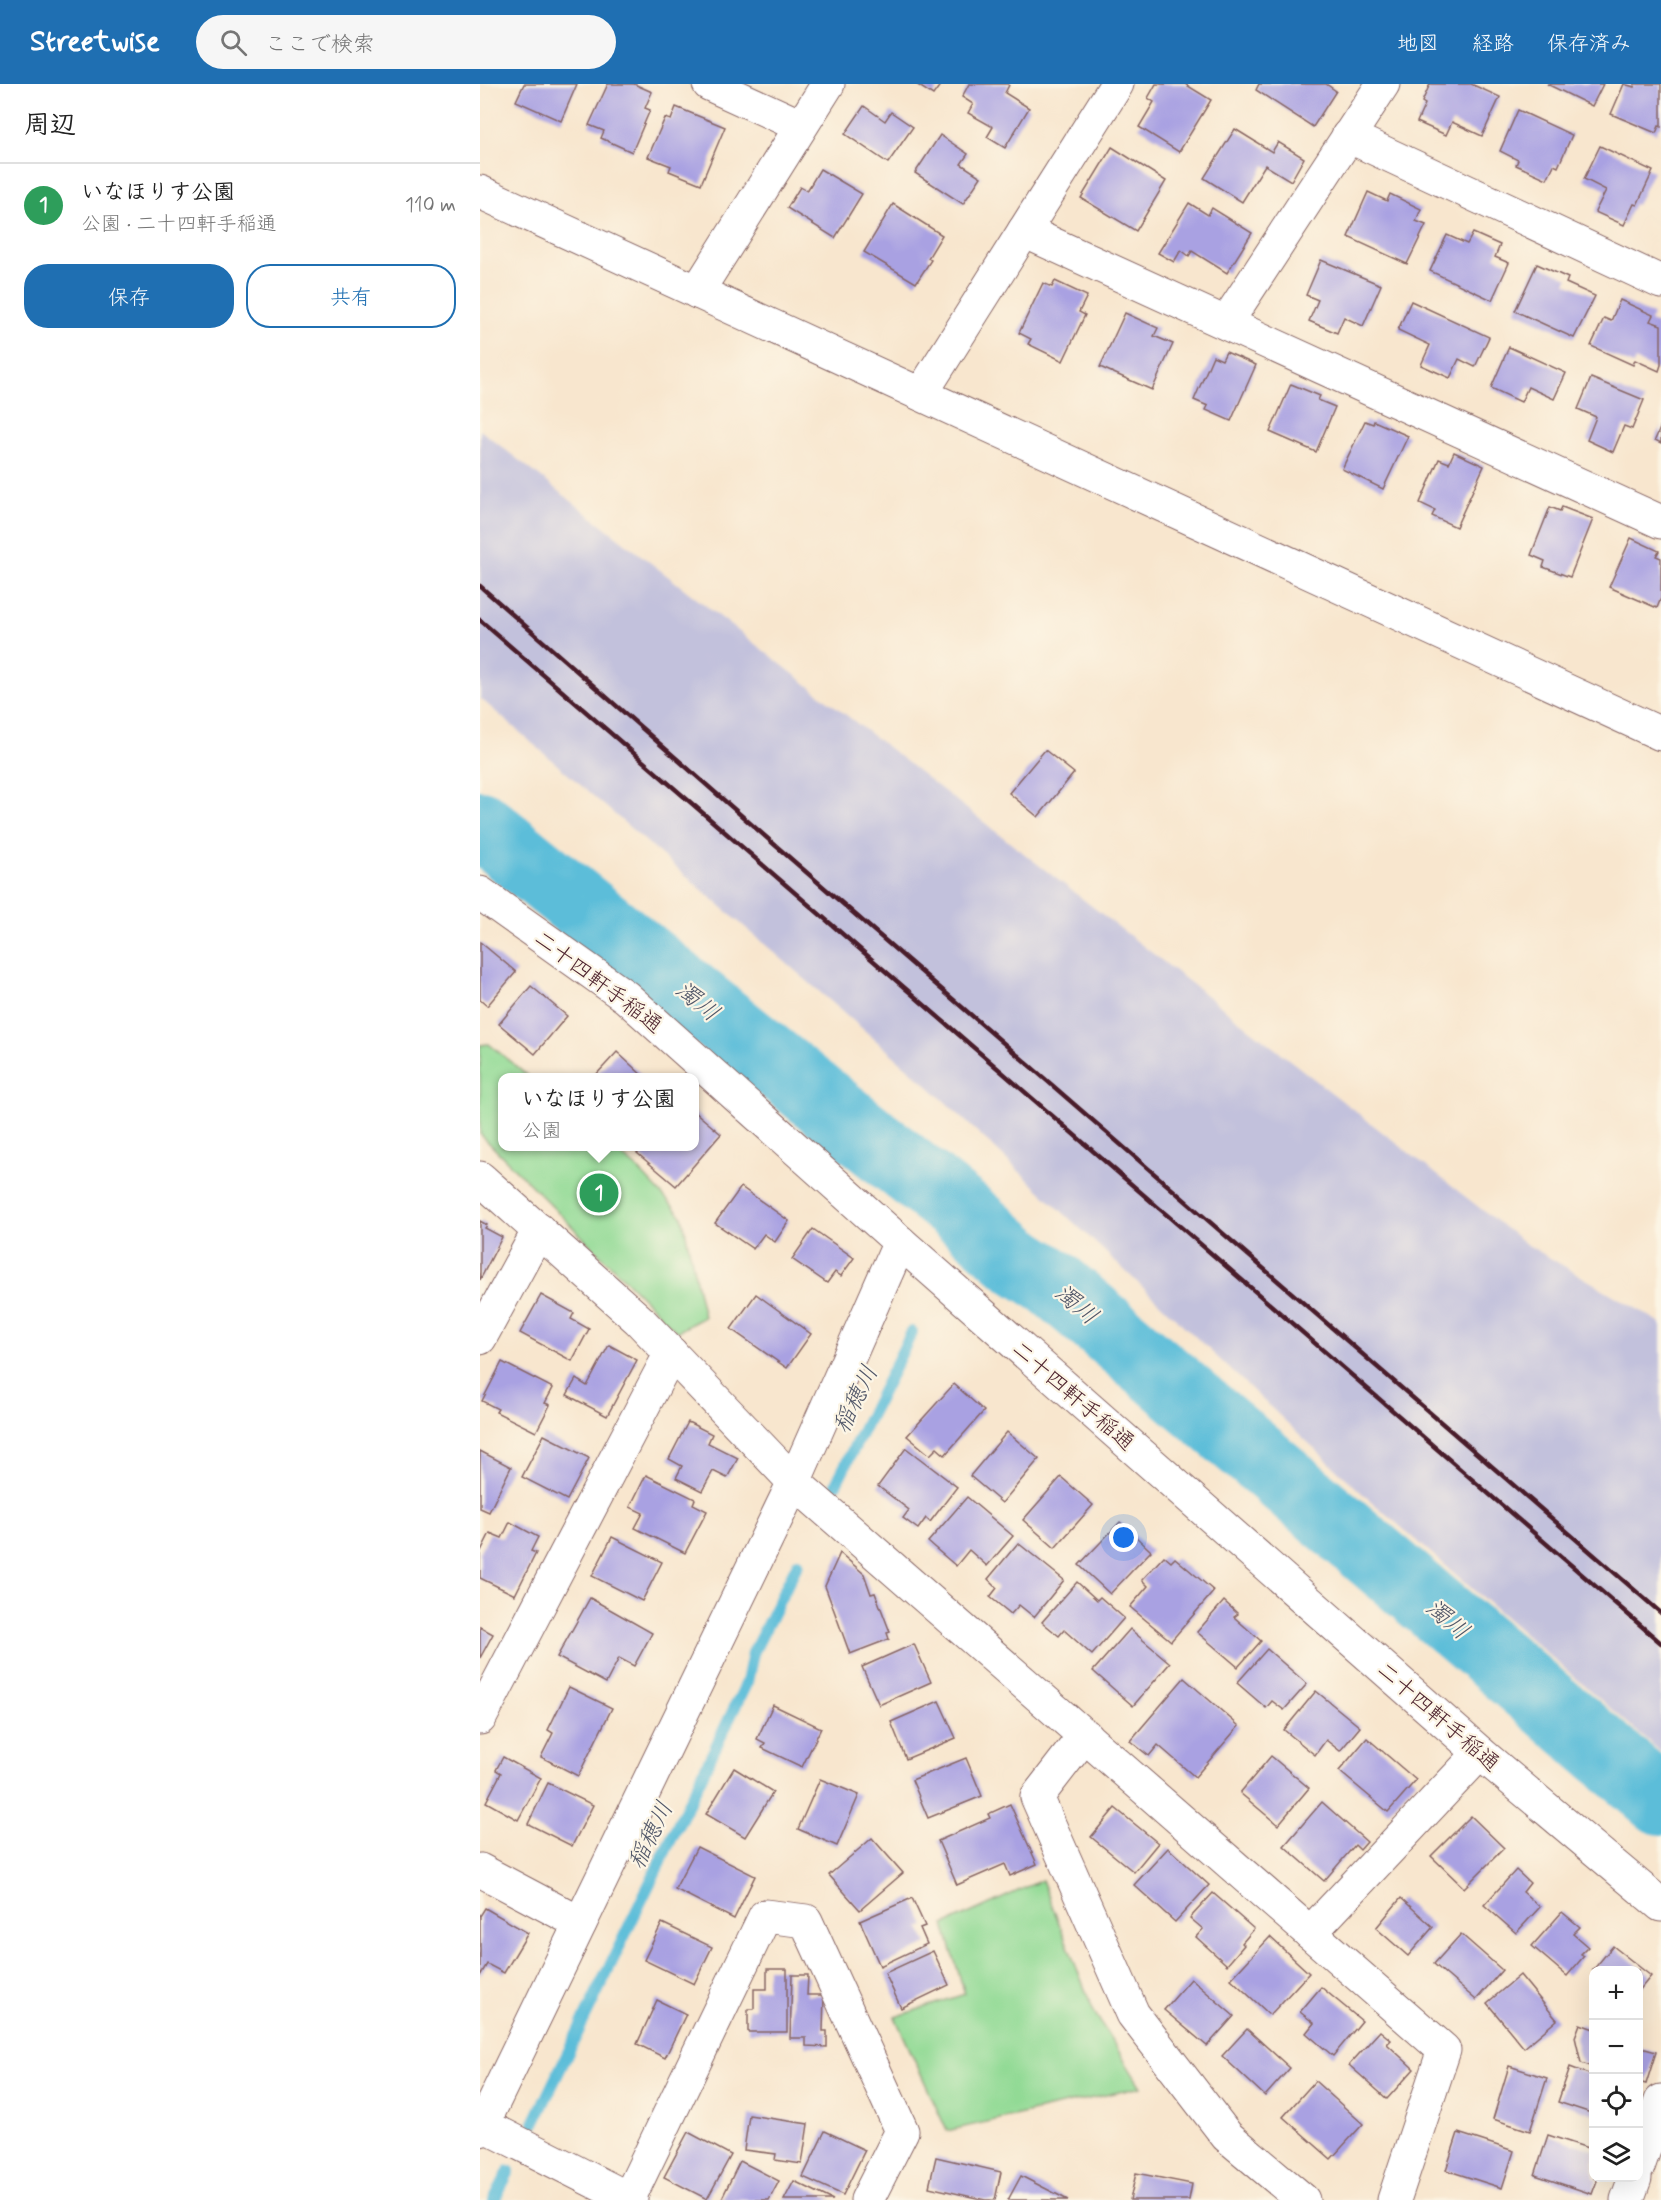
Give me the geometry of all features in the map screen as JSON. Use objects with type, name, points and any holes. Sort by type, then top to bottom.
[{"type":"street","points":[[709,84],[801,126]]},
{"type":"street","points":[[698,292],[828,84]]},
{"type":"street","points":[[921,394],[1118,84]]},
{"type":"street","points":[[1226,323],[1383,84]]},
{"type":"street","points":[[1348,136],[1661,282]]},
{"type":"street","points":[[480,192],[1661,734]]},
{"type":"street","points":[[1024,231],[1661,522]]},
{"type":"street","name":"二十四軒手稲通","points":[[480,893],[626,996],[900,1242],[1480,1753],[1661,1905]]},
{"type":"street","points":[[480,1178],[639,1320],[794,1482],[1444,2050],[1394,2200]]},
{"type":"street","points":[[480,1338],[539,1230]]},
{"type":"street","points":[[867,2200],[902,2131],[806,1922],[765,1916],[629,2200],[481,2127],[794,1482],[900,1242]]},
{"type":"street","points":[[480,1718],[671,1353]]},
{"type":"street","points":[[1085,1736],[1037,1797],[1133,2014],[1227,2136],[1303,2200]]},
{"type":"street","points":[[1310,1933],[1480,1753]]},
{"type":"street","points":[[480,1870],[580,1923]]},
{"type":"street","points":[[1643,2153],[1661,2101]]},
{"type":"street","points":[[1627,2200],[1634,2182]]},
{"type":"shaded area","points":[[480,430],[1526,1244],[1661,1323],[1661,1752],[1364,1495],[924,1082],[480,698]]},
{"type":"green space","points":[[489,1044],[524,1073],[498,1073],[498,1151],[616,1151],[638,1169],[682,1216],[704,1317],[677,1332],[480,1134],[480,1045]]},
{"type":"green space","points":[[1042,1880],[1094,2012],[1141,2087],[947,2131],[895,2017],[965,1994],[944,1925]]},
{"type":"building","points":[[524,84],[577,84],[561,121],[516,101]]},
{"type":"building","points":[[608,84],[634,84],[652,92],[645,108],[650,110],[632,152],[601,138],[604,131],[589,125]]},
{"type":"building","points":[[916,84],[941,84],[933,95]]},
{"type":"building","points":[[969,84],[1007,84],[1009,85],[1005,93],[1029,108],[1005,148],[987,137],[993,127],[968,113],[973,104],[962,97]]},
{"type":"building","points":[[1156,84],[1185,84],[1211,100],[1179,152],[1139,127],[1154,102],[1148,98]]},
{"type":"building","points":[[1259,84],[1326,84],[1336,91],[1313,127],[1256,90]]},
{"type":"building","points":[[1430,84],[1471,84],[1500,97],[1482,136],[1452,122],[1446,135],[1417,122]]},
{"type":"building","points":[[1547,84],[1603,84],[1592,106]]},
{"type":"building","points":[[1624,84],[1634,87],[1635,84],[1661,84],[1661,127],[1659,126],[1656,133],[1611,114]]},
{"type":"building","points":[[864,106],[885,121],[891,112],[913,127],[888,163],[845,134]]},
{"type":"building","points":[[676,107],[725,127],[701,184],[669,171],[671,166],[648,157],[665,118],[671,120]]},
{"type":"building","points":[[1518,110],[1572,135],[1558,167],[1554,165],[1547,179],[1516,165],[1518,160],[1500,151]]},
{"type":"building","points":[[1235,129],[1272,152],[1278,142],[1304,158],[1291,181],[1265,165],[1242,202],[1204,178]]},
{"type":"building","points":[[940,135],[968,154],[961,164],[981,177],[963,204],[915,173]]},
{"type":"building","points":[[1600,146],[1653,171],[1637,205],[1634,204],[1624,225],[1595,212],[1606,190],[1584,179]]},
{"type":"building","points":[[1112,147],[1166,181],[1136,231],[1081,198]]},
{"type":"building","points":[[820,169],[862,194],[835,238],[787,208],[800,187],[807,191]]},
{"type":"building","points":[[1368,192],[1387,201],[1390,194],[1421,209],[1416,221],[1426,225],[1407,264],[1348,237]]},
{"type":"building","points":[[1189,203],[1208,215],[1212,208],[1252,233],[1227,273],[1192,251],[1189,256],[1181,250],[1174,262],[1158,253]]},
{"type":"building","points":[[893,204],[942,235],[928,258],[931,260],[916,283],[864,252]]},
{"type":"building","points":[[1473,233],[1500,245],[1495,257],[1509,263],[1492,300],[1430,271],[1447,235],[1467,244]]},
{"type":"building","points":[[1321,260],[1381,285],[1363,326],[1344,317],[1337,333],[1309,321],[1318,300],[1306,295]]},
{"type":"building","points":[[1537,264],[1568,278],[1566,283],[1595,296],[1574,338],[1515,311]]},
{"type":"building","points":[[1055,281],[1087,296],[1079,312],[1085,315],[1063,361],[1028,344],[1031,339],[1019,333],[1043,283],[1052,287]]},
{"type":"building","points":[[1620,300],[1653,315],[1650,321],[1661,325],[1659,371],[1635,360],[1633,365],[1591,346],[1604,318],[1611,321]]},
{"type":"building","points":[[1411,301],[1489,337],[1475,367],[1459,359],[1450,378],[1421,365],[1430,345],[1398,330]]},
{"type":"building","points":[[1125,313],[1158,328],[1154,336],[1173,344],[1152,390],[1100,367]]},
{"type":"building","points":[[1509,347],[1566,373],[1554,399],[1528,387],[1521,402],[1491,388]]},
{"type":"building","points":[[1226,352],[1256,365],[1231,421],[1206,410],[1208,406],[1194,400],[1213,356],[1222,360]]},
{"type":"building","points":[[1591,378],[1644,400],[1632,429],[1624,426],[1613,452],[1587,440],[1596,417],[1578,409]]},
{"type":"building","points":[[1291,384],[1320,396],[1318,400],[1335,407],[1316,452],[1270,432]]},
{"type":"building","points":[[1365,421],[1373,424],[1374,421],[1408,436],[1383,489],[1342,469]]},
{"type":"building","points":[[1661,426],[1661,443],[1655,440]]},
{"type":"building","points":[[1454,452],[1484,466],[1456,527],[1432,516],[1435,510],[1420,503],[1439,459],[1449,463]]},
{"type":"building","points":[[1550,507],[1560,511],[1562,507],[1593,519],[1570,577],[1543,567],[1545,561],[1531,555]]},
{"type":"building","points":[[1631,538],[1659,551],[1656,556],[1661,558],[1661,598],[1657,608],[1609,587]]},
{"type":"building","points":[[1045,750],[1074,773],[1038,817],[1009,793]]},
{"type":"building","points":[[480,942],[516,972],[487,1006],[480,1000]]},
{"type":"building","points":[[531,986],[567,1016],[535,1054],[499,1024]]},
{"type":"building","points":[[617,1052],[640,1073],[598,1073]]},
{"type":"building","points":[[699,1115],[721,1134],[676,1186],[637,1153],[639,1151],[699,1151]]},
{"type":"building","points":[[741,1187],[789,1221],[775,1242],[764,1234],[753,1249],[715,1223]]},
{"type":"building","points":[[480,1221],[487,1225],[485,1228],[502,1237],[480,1280]]},
{"type":"building","points":[[813,1229],[854,1258],[841,1276],[835,1272],[827,1283],[792,1259]]},
{"type":"building","points":[[756,1294],[811,1334],[787,1368],[731,1329]]},
{"type":"building","points":[[541,1295],[574,1313],[571,1319],[589,1329],[572,1361],[520,1333]]},
{"type":"building","points":[[609,1345],[637,1360],[607,1416],[567,1395],[576,1379],[587,1386]]},
{"type":"building","points":[[502,1362],[553,1388],[545,1403],[550,1405],[536,1432],[496,1412],[498,1409],[482,1401]]},
{"type":"building","points":[[954,1384],[984,1411],[945,1455],[937,1448],[930,1455],[907,1436]]},
{"type":"building","points":[[688,1422],[712,1434],[708,1443],[738,1458],[727,1478],[713,1471],[702,1491],[676,1478],[682,1466],[669,1459]]},
{"type":"building","points":[[1007,1432],[1039,1459],[1002,1503],[970,1476]]},
{"type":"building","points":[[544,1435],[589,1458],[567,1500],[522,1477]]},
{"type":"building","points":[[906,1448],[957,1487],[930,1522],[926,1518],[918,1529],[903,1518],[909,1510],[878,1486]]},
{"type":"building","points":[[480,1451],[511,1467],[489,1512],[480,1508]]},
{"type":"building","points":[[646,1475],[695,1499],[693,1504],[707,1511],[685,1553],[635,1528],[643,1513],[630,1507]]},
{"type":"building","points":[[1061,1477],[1093,1505],[1055,1548],[1023,1520]]},
{"type":"building","points":[[967,1497],[1013,1536],[987,1566],[969,1550],[956,1566],[928,1542]]},
{"type":"building","points":[[510,1522],[538,1537],[531,1551],[536,1553],[515,1595],[480,1578],[480,1553],[490,1533],[502,1538]]},
{"type":"building","points":[[1120,1522],[1151,1551],[1110,1594],[1079,1565]]},
{"type":"building","points":[[612,1537],[662,1562],[642,1601],[592,1576]]},
{"type":"building","points":[[1018,1543],[1064,1580],[1034,1617],[1019,1605],[1011,1614],[990,1597],[997,1588],[988,1579]]},
{"type":"building","points":[[840,1553],[864,1574],[871,1594],[875,1593],[890,1632],[887,1633],[889,1639],[850,1654],[825,1586]]},
{"type":"building","points":[[1164,1556],[1171,1562],[1175,1558],[1214,1591],[1171,1641],[1130,1607],[1148,1586],[1142,1580]]},
{"type":"building","points":[[1077,1582],[1097,1600],[1100,1597],[1124,1618],[1092,1655],[1064,1630],[1059,1636],[1042,1622]]},
{"type":"building","points":[[590,1598],[652,1633],[634,1666],[619,1658],[606,1683],[557,1657]]},
{"type":"building","points":[[1224,1601],[1238,1614],[1234,1617],[1261,1641],[1238,1667],[1197,1632]]},
{"type":"building","points":[[480,1627],[493,1634],[480,1658]]},
{"type":"building","points":[[1130,1629],[1170,1663],[1133,1706],[1093,1671]]},
{"type":"building","points":[[914,1644],[931,1682],[879,1705],[862,1667]]},
{"type":"building","points":[[1267,1649],[1307,1684],[1284,1710],[1272,1701],[1266,1708],[1237,1683]]},
{"type":"building","points":[[1184,1678],[1239,1726],[1195,1777],[1158,1745],[1149,1756],[1130,1741]]},
{"type":"building","points":[[569,1687],[612,1708],[578,1776],[541,1757],[553,1733],[548,1730]]},
{"type":"building","points":[[1316,1691],[1360,1727],[1340,1751],[1326,1740],[1315,1755],[1284,1730]]},
{"type":"building","points":[[939,1701],[956,1738],[906,1759],[891,1722]]},
{"type":"building","points":[[773,1705],[821,1728],[802,1767],[762,1748],[765,1743],[757,1739]]},
{"type":"building","points":[[1367,1738],[1416,1780],[1388,1812],[1339,1771]]},
{"type":"building","points":[[1271,1756],[1309,1788],[1278,1825],[1240,1793]]},
{"type":"building","points":[[503,1757],[541,1778],[518,1820],[486,1802],[501,1773],[496,1770]]},
{"type":"building","points":[[966,1758],[982,1796],[928,1818],[912,1780]]},
{"type":"building","points":[[734,1768],[773,1792],[745,1837],[706,1814]]},
{"type":"building","points":[[820,1779],[859,1795],[837,1846],[798,1829]]},
{"type":"building","points":[[548,1783],[593,1805],[572,1846],[528,1824]]},
{"type":"building","points":[[1322,1802],[1367,1842],[1360,1850],[1355,1845],[1324,1881],[1284,1846]]},
{"type":"building","points":[[1010,1804],[1037,1864],[1010,1876],[1005,1864],[957,1885],[938,1841],[990,1818],[988,1814]]},
{"type":"building","points":[[1115,1808],[1158,1843],[1134,1872],[1091,1837]]},
{"type":"building","points":[[1471,1816],[1504,1848],[1464,1888],[1431,1856]]},
{"type":"building","points":[[872,1838],[903,1873],[860,1910],[829,1875]]},
{"type":"building","points":[[697,1847],[755,1876],[734,1919],[675,1889]]},
{"type":"building","points":[[1168,1848],[1209,1885],[1175,1922],[1134,1885]]},
{"type":"building","points":[[1516,1870],[1530,1883],[1523,1892],[1540,1907],[1516,1933],[1484,1905]]},
{"type":"building","points":[[1213,1893],[1254,1929],[1227,1965],[1196,1937],[1203,1929],[1190,1918]]},
{"type":"building","points":[[912,1898],[925,1926],[920,1928],[927,1944],[880,1966],[860,1921]]},
{"type":"building","points":[[1401,1898],[1433,1927],[1408,1956],[1376,1928]]},
{"type":"building","points":[[485,1908],[528,1933],[504,1973],[487,1964],[480,1976],[480,1916]]},
{"type":"building","points":[[1562,1912],[1580,1927],[1573,1934],[1588,1947],[1581,1954],[1584,1956],[1567,1976],[1532,1946]]},
{"type":"building","points":[[662,1923],[712,1947],[694,1984],[644,1960]]},
{"type":"building","points":[[1461,1934],[1502,1970],[1476,2000],[1434,1964]]},
{"type":"building","points":[[1270,1937],[1309,1973],[1270,2015],[1231,1979]]},
{"type":"building","points":[[1613,1946],[1638,1966],[1596,1966]]},
{"type":"building","points":[[933,1951],[949,1985],[901,2008],[885,1973]]},
{"type":"building","points":[[767,1969],[787,1969],[787,2032],[748,2032],[748,2009],[754,2009],[754,1989],[767,1989]]},
{"type":"building","points":[[1643,1970],[1651,1976],[1643,1986]]},
{"type":"building","points":[[792,1975],[808,1975],[807,1995],[824,1995],[823,2031],[827,2031],[827,2047],[806,2046],[806,2038],[790,2038]]},
{"type":"building","points":[[1520,1975],[1557,2020],[1524,2048],[1487,2003]]},
{"type":"building","points":[[1191,1979],[1234,2016],[1207,2046],[1164,2010]]},
{"type":"building","points":[[1321,1987],[1362,2021],[1333,2056],[1306,2033],[1314,2023],[1300,2012]]},
{"type":"building","points":[[657,2000],[686,2014],[665,2058],[637,2044]]},
{"type":"building","points":[[1580,2024],[1589,2027],[1589,2065],[1581,2063],[1575,2037]]},
{"type":"building","points":[[1247,2029],[1290,2068],[1265,2096],[1222,2056]]},
{"type":"building","points":[[1380,2031],[1391,2040],[1387,2044],[1414,2069],[1387,2099],[1349,2065]]},
{"type":"building","points":[[1643,2048],[1656,2052],[1646,2084],[1643,2083]]},
{"type":"building","points":[[1509,2066],[1547,2078],[1530,2131],[1493,2119]]},
{"type":"building","points":[[1570,2067],[1589,2074],[1589,2112],[1558,2102]]},
{"type":"building","points":[[1315,2081],[1363,2124],[1331,2159],[1283,2117]]},
{"type":"building","points":[[749,2115],[808,2124],[802,2164],[775,2160],[776,2154],[744,2150]]},
{"type":"building","points":[[825,2131],[865,2150],[843,2195],[803,2177]]},
{"type":"building","points":[[688,2132],[731,2155],[707,2199],[664,2177]]},
{"type":"building","points":[[1458,2133],[1514,2151],[1502,2188],[1446,2170]]},
{"type":"building","points":[[1548,2135],[1589,2148],[1589,2182],[1596,2182],[1592,2194],[1535,2175]]},
{"type":"building","points":[[936,2157],[1001,2172],[995,2200],[985,2200],[929,2187]]},
{"type":"building","points":[[740,2161],[779,2181],[769,2200],[726,2200],[722,2198]]},
{"type":"building","points":[[1136,2173],[1192,2184],[1189,2200],[1130,2200]]},
{"type":"building","points":[[1021,2176],[1068,2200],[1008,2200]]},
{"type":"building","points":[[794,2181],[833,2200],[784,2200]]},
{"type":"waterway","name":"濁川","points":[[480,825],[973,1221],[1019,1261],[1052,1282],[1661,1800]]},
{"type":"waterway","name":"稲穂川","points":[[962,1241],[973,1221]]},
{"type":"waterway","name":"稲穂川","points":[[836,1484],[912,1332]]},
{"type":"waterway","name":"稲穂川","points":[[534,2123],[747,1682],[753,1653],[798,1563]]},
{"type":"waterway","name":"稲穂川","points":[[494,2200],[509,2171]]},
{"type":"railway","points":[[480,586],[775,845],[1661,1613]]},
{"type":"railway","points":[[480,620],[1661,1643]]},
{"type":"place","name":"いなほりす公園","points":[[599,1193]]}]
